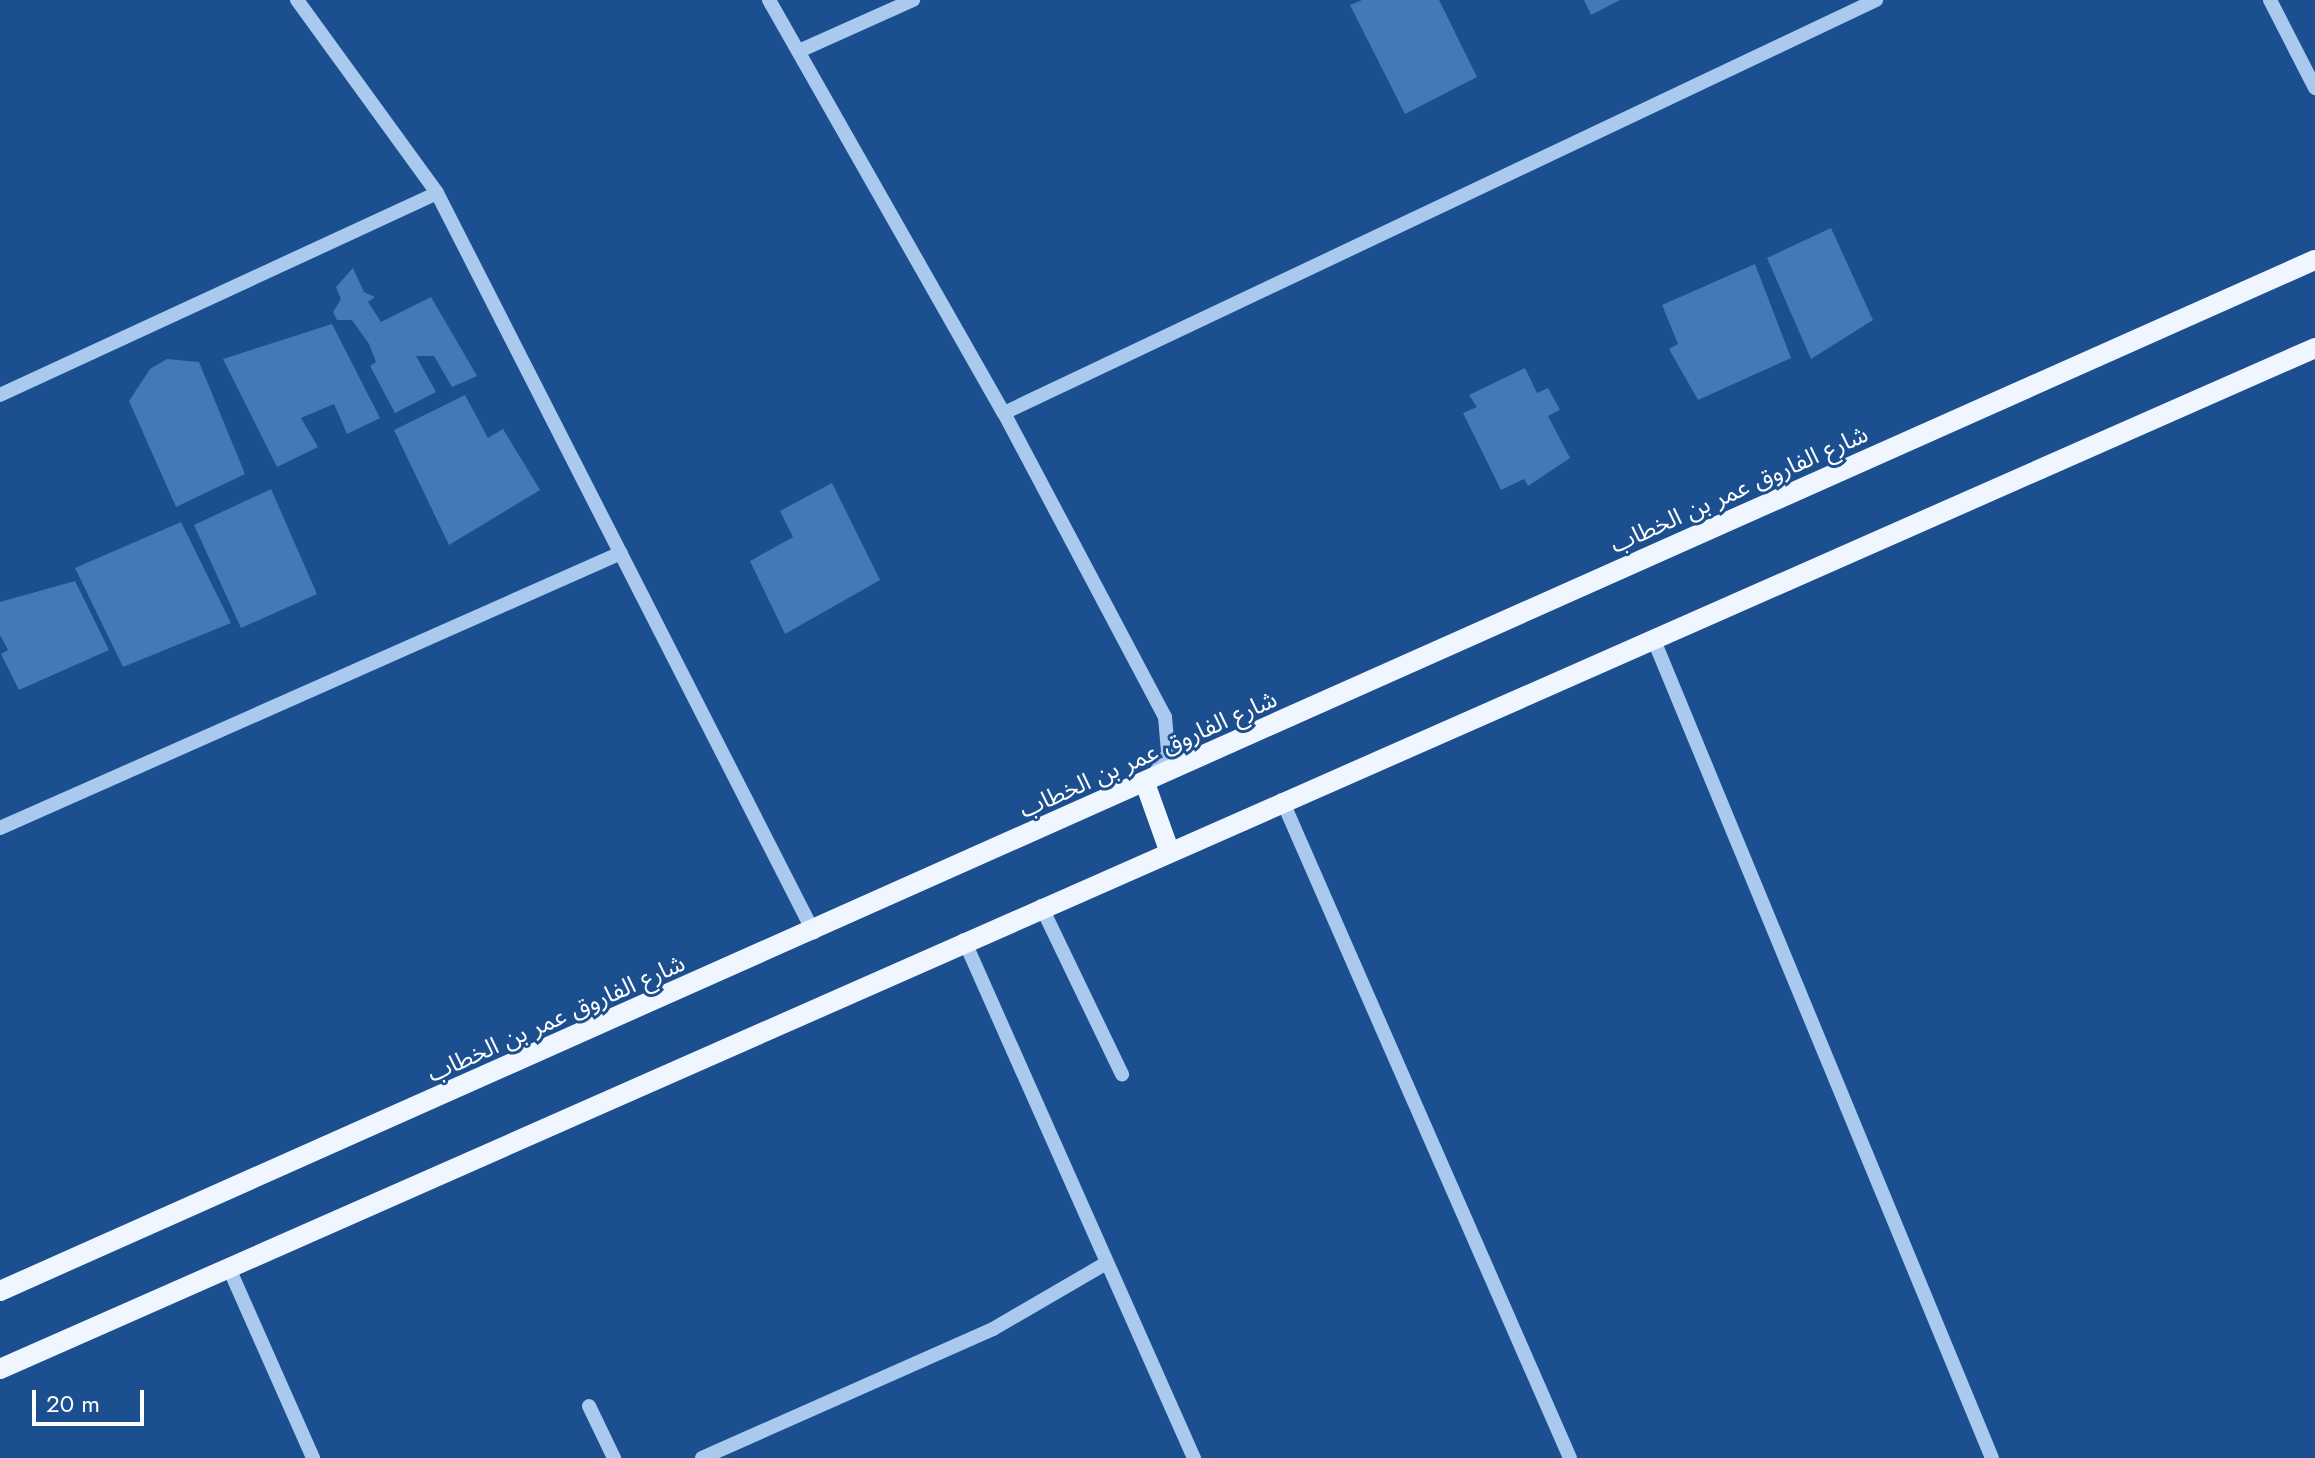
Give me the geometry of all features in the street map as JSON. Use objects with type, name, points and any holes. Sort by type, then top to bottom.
[{"type":"main road","name":"شارع الفاروق عمر بن الخطاب","points":[[0,1291],[814,933],[2315,260]]},
{"type":"main road","points":[[0,1369],[1041,906],[2315,348]]},
{"type":"main road","points":[[1145,783],[1169,850]]},
{"type":"street","points":[[297,0],[437,193],[814,933]]},
{"type":"street","points":[[769,0],[1004,413],[1165,717],[1168,754],[1145,783]]},
{"type":"street","points":[[799,51],[913,0]]},
{"type":"street","points":[[1004,413],[1842,7],[1876,0]]},
{"type":"street","points":[[2270,0],[2315,88]]},
{"type":"street","points":[[0,395],[437,193]]},
{"type":"street","points":[[0,828],[621,553]]},
{"type":"street","points":[[1653,638],[1992,1458]]},
{"type":"street","points":[[1282,800],[1570,1458]]},
{"type":"street","points":[[1041,906],[1122,1074]]},
{"type":"street","points":[[964,940],[1103,1265],[1194,1458]]},
{"type":"street","points":[[702,1458],[993,1329],[1103,1265]]},
{"type":"street","points":[[228,1266],[313,1458]]},
{"type":"street","points":[[589,1406],[614,1458]]},
{"type":"building","points":[[1362,0],[1439,0],[1477,77],[1405,114],[1350,5]]},
{"type":"building","points":[[1584,0],[1620,0],[1591,15]]},
{"type":"building","points":[[1831,228],[1873,320],[1811,359],[1767,258]]},
{"type":"building","points":[[1755,264],[1791,358],[1698,400],[1669,349],[1678,344],[1662,305]]},
{"type":"building","points":[[353,268],[364,292],[375,297],[368,302],[381,322],[431,297],[477,376],[452,387],[434,356],[416,356],[436,392],[395,413],[370,366],[376,362],[369,344],[352,320],[337,320],[333,312],[341,299],[336,287]]},
{"type":"building","points":[[332,324],[380,418],[347,434],[334,404],[301,418],[318,447],[277,467],[223,359]]},
{"type":"building","points":[[167,359],[199,362],[245,474],[176,507],[129,401],[150,369]]},
{"type":"building","points":[[1525,368],[1537,393],[1548,388],[1560,410],[1548,416],[1570,458],[1528,486],[1524,479],[1501,490],[1463,413],[1477,407],[1469,395]]},
{"type":"building","points":[[465,395],[488,438],[503,429],[540,490],[449,545],[394,430]]},
{"type":"building","points":[[832,483],[880,580],[785,634],[750,561],[793,537],[780,511]]},
{"type":"building","points":[[271,489],[317,594],[241,628],[194,525]]},
{"type":"building","points":[[181,522],[231,623],[123,667],[75,568]]},
{"type":"building","points":[[75,581],[109,650],[19,690],[1,654],[8,650],[0,635],[0,602]]}]
